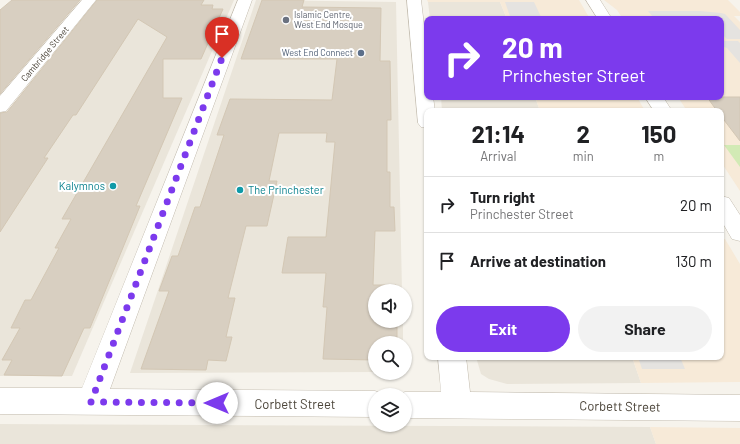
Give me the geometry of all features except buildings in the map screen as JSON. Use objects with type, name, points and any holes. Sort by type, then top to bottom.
[{"type":"street","name":"Cambridge Street","points":[[0,107],[89,0]]},
{"type":"street","points":[[91,402],[245,0]]},
{"type":"street","points":[[414,0],[424,95]]},
{"type":"street","points":[[593,0],[603,16]]},
{"type":"street","points":[[724,208],[740,233]]},
{"type":"street","points":[[452,360],[457,405]]},
{"type":"street","name":"Corbett Street","points":[[0,401],[368,404]]},
{"type":"street","name":"Corbett Street","points":[[412,404],[740,408]]},
{"type":"shaded area","points":[[101,0],[234,0],[72,376],[0,376],[0,126]]},
{"type":"shaded area","points":[[256,0],[396,2],[402,284],[368,284],[368,328],[403,328],[403,336],[368,336],[368,372],[130,373]]},
{"type":"shaded area","points":[[427,0],[579,0],[588,16],[506,16],[500,2],[428,2]]},
{"type":"shaded area","points":[[604,0],[728,0],[740,12],[740,16],[734,16],[740,22],[740,191],[724,167],[724,108],[685,108],[680,100],[724,100],[724,16],[621,16],[617,10]]},
{"type":"shaded area","points":[[428,2],[500,2],[506,16],[430,16]]},
{"type":"shaded area","points":[[505,2],[534,2],[541,16],[510,16]]},
{"type":"shaded area","points":[[648,11],[700,11],[725,14],[740,30],[740,39],[727,39],[724,36],[724,16],[652,16]]},
{"type":"shaded area","points":[[724,41],[738,41],[740,43],[740,63],[727,48],[724,47]]},
{"type":"shaded area","points":[[441,100],[536,100],[539,108],[442,108]]},
{"type":"shaded area","points":[[536,100],[639,100],[643,108],[539,108]]},
{"type":"shaded area","points":[[725,239],[740,264],[740,382],[641,383],[633,360],[724,360]]},
{"type":"shaded area","points":[[477,360],[633,360],[641,383],[507,384],[489,379],[481,374]]},
{"type":"shaded area","points":[[639,360],[681,360],[685,369],[642,369]]},
{"type":"shaded area","points":[[0,424],[368,426],[368,432],[412,432],[412,426],[650,427],[656,444],[0,444]]},
{"type":"shaded area","points":[[650,427],[740,428],[740,444],[656,444]]},
{"type":"green space","points":[[724,145],[740,145],[740,167]]},
{"type":"place","name":"Islamic Centre, West End Mosque","points":[[286,20]]},
{"type":"place","name":"West End Connect","points":[[361,53]]},
{"type":"place","name":"Kalymnos","points":[[113,186]]},
{"type":"place","name":"The Princhester","points":[[240,190]]},
{"type":"route","points":[[217,403],[91,402],[222,58]]}]
